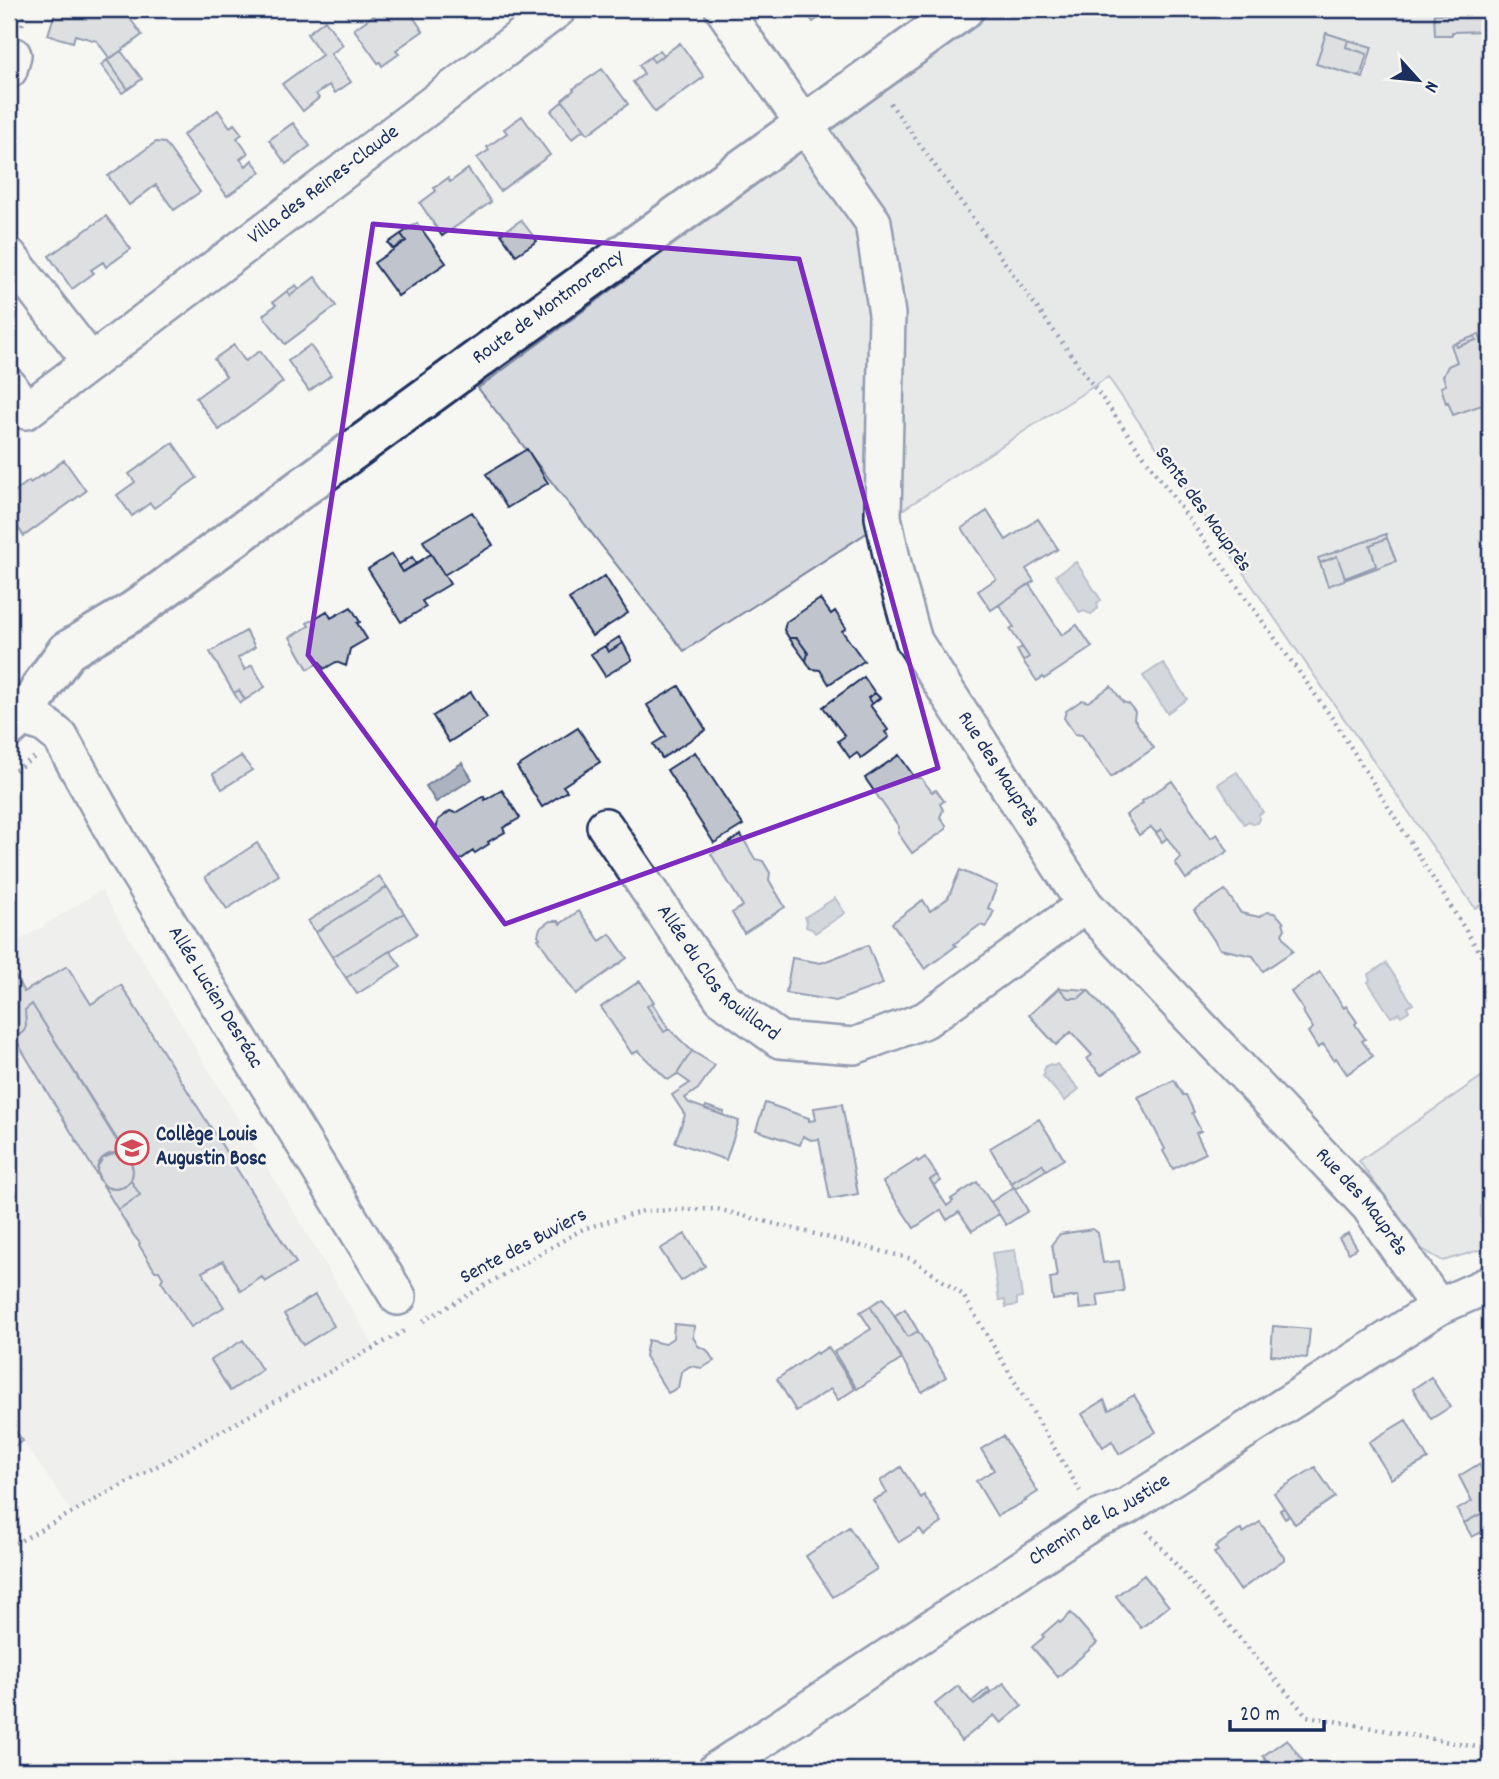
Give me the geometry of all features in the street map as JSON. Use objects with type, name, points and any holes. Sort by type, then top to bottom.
[{"type":"street","name":"Villa des Reines-Claude","points":[[9,386],[26,411],[558,9]]},
{"type":"street","name":"Rue des Mauprès","points":[[723,9],[873,222],[887,314],[883,517],[914,641],[1085,905],[1369,1206],[1438,1307]]},
{"type":"street","name":"Route de Montmorency","points":[[9,755],[28,743],[25,723],[135,611],[485,354],[964,9]]},
{"type":"street","points":[[9,256],[91,362]]},
{"type":"street","name":"Allée Lucien Desréac","points":[[25,723],[60,737],[123,849],[398,1297]]},
{"type":"street","name":"Allée du Clos Rouillard","points":[[605,826],[722,998],[780,1040],[854,1046],[925,1020],[1085,905]]},
{"type":"street","name":"Chemin de la Justice","points":[[716,1770],[1111,1513],[1438,1307],[1490,1284]]},
{"type":"path","name":"Sente des Mauprès","points":[[871,77],[1335,722],[1490,973]]},
{"type":"path","name":"Sente des Buviers","points":[[9,1547],[385,1342],[583,1229],[643,1211],[717,1209],[912,1259],[964,1295],[1111,1513],[1307,1716],[1487,1749],[1490,1754]]},
{"type":"highlighted area","points":[[373,224],[799,259],[938,768],[505,924],[308,655]]},
{"type":"shaded area","points":[[995,9],[1490,9],[1490,900],[1475,908],[1108,377],[684,651],[478,388]]},
{"type":"shaded area","points":[[1076,562],[1101,600],[1097,603],[1098,608],[1091,614],[1084,611],[1080,613],[1056,575]]},
{"type":"shaded area","points":[[1163,663],[1187,699],[1167,713],[1143,676]]},
{"type":"shaded area","points":[[462,763],[472,779],[436,802],[426,786]]},
{"type":"shaded area","points":[[1237,772],[1263,812],[1259,814],[1257,823],[1249,821],[1244,824],[1218,784]]},
{"type":"shaded area","name":"Collège Louis Augustin Bosc","points":[[101,890],[375,1348],[72,1512],[9,1421],[9,947]]},
{"type":"shaded area","points":[[835,898],[845,913],[815,933],[806,927],[805,917]]},
{"type":"shaded area","points":[[1386,963],[1413,1004],[1407,1007],[1409,1011],[1401,1016],[1399,1013],[1391,1017],[1368,982],[1368,975]]},
{"type":"shaded area","points":[[1057,1064],[1079,1089],[1065,1101],[1043,1076],[1046,1066]]},
{"type":"shaded area","points":[[1490,1071],[1490,1247],[1443,1261],[1422,1249],[1359,1161]]},
{"type":"shaded area","points":[[1015,1250],[1022,1297],[1017,1298],[1017,1305],[1006,1307],[1005,1300],[999,1300],[992,1253]]},
{"type":"building","points":[[56,9],[123,9],[142,35],[110,59],[97,41],[75,35],[73,42],[48,35]]},
{"type":"building","points":[[383,9],[419,9],[411,14],[423,31],[396,50],[399,54],[382,66],[354,29]]},
{"type":"building","points":[[460,9],[477,9],[466,17]]},
{"type":"building","points":[[803,9],[832,9],[813,22]]},
{"type":"building","points":[[1434,9],[1454,9],[1450,14],[1434,14]]},
{"type":"building","points":[[1454,9],[1490,9],[1490,26],[1487,26],[1487,31],[1435,35],[1434,14],[1450,14]]},
{"type":"building","points":[[325,20],[343,45],[331,54],[351,82],[335,93],[329,85],[316,94],[319,98],[303,111],[282,84],[322,55],[307,34]]},
{"type":"building","points":[[1326,33],[1348,40],[1346,47],[1367,54],[1360,77],[1316,64]]},
{"type":"building","points":[[1348,40],[1372,47],[1363,78],[1360,77],[1367,54],[1346,47]]},
{"type":"building","points":[[680,43],[704,77],[655,112],[633,82],[644,74],[639,65],[650,57],[654,62]]},
{"type":"building","points":[[660,50],[664,55],[654,62],[650,57]]},
{"type":"building","points":[[121,51],[142,79],[128,89],[107,60]]},
{"type":"building","points":[[107,60],[128,89],[122,93],[101,65]]},
{"type":"building","points":[[602,69],[628,104],[588,134],[562,100]]},
{"type":"building","points":[[563,101],[584,129],[572,139],[551,111]]},
{"type":"building","points":[[218,110],[230,127],[234,124],[242,134],[237,138],[248,153],[240,159],[246,166],[252,160],[261,172],[227,196],[183,135]]},
{"type":"building","points":[[522,116],[550,155],[500,191],[477,158],[507,133],[504,129]]},
{"type":"building","points":[[293,123],[310,146],[286,164],[269,140]]},
{"type":"building","points":[[156,142],[165,143],[200,192],[174,210],[156,185],[129,205],[108,176]]},
{"type":"building","points":[[468,169],[491,202],[442,236],[420,203],[448,178],[450,182]]},
{"type":"building","points":[[106,216],[131,249],[106,267],[103,262],[91,270],[94,273],[72,289],[49,256]]},
{"type":"building","points":[[521,220],[537,241],[516,255],[501,234]]},
{"type":"building","points":[[417,223],[446,263],[398,296],[374,263],[406,241],[401,234]]},
{"type":"building","points":[[401,234],[406,241],[393,249],[388,243]]},
{"type":"building","points":[[315,277],[336,306],[285,344],[263,315],[276,305],[273,302],[287,291],[290,296]]},
{"type":"building","points":[[296,285],[299,289],[290,296],[287,291]]},
{"type":"building","points":[[1479,334],[1488,360],[1490,359],[1490,400],[1489,397],[1483,399],[1485,404],[1453,415],[1441,387],[1446,385],[1443,376],[1448,366],[1457,362],[1451,345],[1456,343],[1457,347],[1476,340],[1475,336]]},
{"type":"building","points":[[1475,336],[1476,340],[1457,347],[1456,343]]},
{"type":"building","points":[[234,345],[245,361],[260,351],[283,382],[219,430],[196,398],[226,376],[214,359]]},
{"type":"building","points":[[310,345],[331,375],[309,391],[288,361]]},
{"type":"building","points":[[173,443],[197,478],[154,508],[150,503],[132,516],[117,495],[135,482],[129,474]]},
{"type":"building","points":[[527,449],[548,483],[507,508],[486,474]]},
{"type":"building","points":[[64,460],[86,491],[24,536],[9,515],[9,499],[29,481],[30,483],[43,476]]},
{"type":"building","points":[[987,511],[1006,540],[1038,519],[1058,549],[1026,569],[1034,581],[991,610],[978,591],[996,579],[962,528]]},
{"type":"building","points":[[472,512],[493,545],[444,575],[423,541]]},
{"type":"building","points":[[1386,534],[1387,538],[1370,545],[1376,566],[1345,578],[1337,556],[1320,563],[1318,558]]},
{"type":"building","points":[[1387,538],[1396,561],[1328,586],[1320,563],[1337,556],[1345,578],[1376,566],[1370,545]]},
{"type":"building","points":[[392,554],[403,572],[431,554],[450,584],[422,601],[426,607],[401,622],[368,569]]},
{"type":"building","points":[[412,557],[417,564],[403,572],[399,566]]},
{"type":"building","points":[[605,576],[628,613],[592,636],[569,599]]},
{"type":"building","points":[[1029,584],[1062,635],[1077,625],[1092,647],[1037,681],[1023,661],[1029,657],[1010,629],[1014,627],[999,605]]},
{"type":"building","points":[[820,599],[831,614],[835,611],[846,628],[842,631],[864,661],[829,684],[820,670],[811,669],[806,661],[808,653],[797,638],[789,638],[784,630],[786,622]]},
{"type":"building","points":[[351,607],[367,639],[350,649],[346,666],[336,662],[324,669],[320,662],[308,669],[290,637],[327,611],[331,618]]},
{"type":"building","points":[[246,631],[255,647],[238,658],[245,670],[252,665],[265,687],[245,700],[239,690],[234,693],[210,652]]},
{"type":"building","points":[[619,637],[623,643],[608,652],[605,646]]},
{"type":"building","points":[[789,638],[797,638],[808,653],[806,661]]},
{"type":"building","points":[[623,643],[632,660],[605,676],[591,654],[605,646],[608,652]]},
{"type":"building","points":[[1022,647],[1029,657],[1023,661],[1017,650]]},
{"type":"building","points":[[864,677],[875,693],[868,698],[872,704],[870,705],[888,730],[885,732],[889,737],[861,758],[857,753],[850,758],[838,741],[845,736],[823,707]]},
{"type":"building","points":[[679,686],[706,730],[662,758],[653,744],[666,736],[647,705]]},
{"type":"building","points":[[1111,686],[1135,712],[1134,719],[1154,748],[1111,777],[1082,735],[1075,734],[1064,718],[1066,711],[1082,700],[1088,702]]},
{"type":"building","points":[[239,690],[245,700],[240,703],[234,693]]},
{"type":"building","points":[[471,692],[487,718],[449,742],[433,716]]},
{"type":"building","points":[[875,693],[880,698],[872,704],[868,698]]},
{"type":"building","points":[[578,728],[600,762],[563,786],[567,791],[542,807],[517,767]]},
{"type":"building","points":[[695,752],[743,825],[714,843],[667,770]]},
{"type":"building","points":[[899,755],[915,778],[921,778],[932,792],[936,790],[944,801],[940,804],[943,810],[940,817],[946,829],[912,853],[898,833],[899,827],[865,778]]},
{"type":"building","points":[[241,756],[252,770],[222,789],[213,774]]},
{"type":"building","points":[[1172,781],[1211,838],[1217,834],[1228,851],[1186,879],[1175,863],[1181,858],[1161,829],[1156,833],[1151,827],[1139,835],[1126,815]]},
{"type":"building","points":[[502,790],[520,818],[503,828],[505,832],[488,842],[489,844],[457,862],[434,828],[438,820],[450,811],[455,813],[484,796],[485,800]]},
{"type":"building","points":[[1161,829],[1167,838],[1162,842],[1156,833]]},
{"type":"building","points":[[741,835],[755,859],[763,861],[770,873],[769,880],[785,907],[744,933],[732,913],[743,906],[711,854]]},
{"type":"building","points":[[257,843],[279,875],[227,909],[205,877]]},
{"type":"building","points":[[960,870],[997,886],[988,908],[994,911],[986,927],[980,925],[925,969],[892,923],[923,900],[930,911],[948,898]]},
{"type":"building","points":[[379,876],[387,887],[316,932],[308,921]]},
{"type":"building","points":[[387,887],[404,913],[332,957],[316,932]]},
{"type":"building","points":[[1225,890],[1241,913],[1259,917],[1267,912],[1279,917],[1285,929],[1282,934],[1293,951],[1263,971],[1253,956],[1220,949],[1194,910]]},
{"type":"building","points":[[579,911],[600,941],[610,934],[627,958],[576,994],[538,939],[538,935],[540,928],[550,921],[559,921],[560,924]]},
{"type":"building","points":[[404,913],[417,934],[346,978],[332,957]]},
{"type":"building","points":[[868,945],[883,984],[836,1001],[786,993],[792,958],[821,963]]},
{"type":"building","points":[[390,951],[401,966],[357,994],[346,978]]},
{"type":"building","points":[[9,966],[24,992],[67,966],[91,1004],[121,985],[296,1263],[265,1282],[262,1277],[241,1291],[223,1261],[202,1272],[224,1307],[191,1327],[161,1281],[163,1278],[159,1271],[155,1271],[118,1210],[140,1195],[131,1181],[131,1162],[32,1004],[25,1010],[24,1031],[18,1036],[9,1036]]},
{"type":"building","points":[[1320,972],[1344,1008],[1346,1006],[1357,1022],[1355,1024],[1365,1039],[1362,1041],[1373,1056],[1347,1074],[1323,1044],[1318,1048],[1308,1032],[1313,1028],[1291,992]]},
{"type":"building","points":[[640,981],[654,1002],[647,1006],[664,1032],[669,1029],[692,1051],[677,1074],[668,1080],[638,1051],[632,1054],[601,1007]]},
{"type":"building","points":[[1059,988],[1068,998],[1079,998],[1088,990],[1140,1050],[1101,1075],[1087,1059],[1092,1055],[1071,1032],[1056,1045],[1029,1015]]},
{"type":"building","points":[[1059,988],[1088,990],[1079,998],[1068,998]]},
{"type":"building","points":[[652,1003],[669,1029],[664,1032],[647,1006]]},
{"type":"building","points":[[32,1004],[128,1159],[116,1153],[103,1158],[97,1171],[100,1180],[14,1037],[24,1031],[25,1010]]},
{"type":"building","points":[[692,1051],[715,1065],[698,1089],[685,1098],[689,1103],[739,1121],[726,1160],[675,1142],[685,1115],[672,1095],[690,1083],[677,1074]]},
{"type":"building","points":[[1174,1080],[1183,1095],[1186,1095],[1194,1112],[1192,1113],[1201,1131],[1196,1133],[1206,1153],[1173,1169],[1138,1097]]},
{"type":"building","points":[[765,1103],[809,1118],[809,1121],[816,1120],[814,1108],[842,1104],[858,1194],[830,1199],[819,1139],[811,1140],[803,1136],[800,1145],[756,1130]]},
{"type":"building","points":[[706,1106],[724,1112],[723,1115],[705,1109]]},
{"type":"building","points":[[1039,1119],[1064,1159],[1046,1170],[1042,1164],[1011,1183],[990,1148]]},
{"type":"building","points":[[115,1153],[128,1158],[133,1171],[128,1184],[115,1189],[102,1184],[97,1171],[102,1158]]},
{"type":"building","points":[[925,1157],[937,1175],[930,1180],[947,1206],[953,1201],[951,1199],[977,1182],[999,1214],[972,1231],[959,1212],[947,1220],[941,1210],[914,1228],[883,1182]]},
{"type":"building","points":[[1042,1164],[1046,1170],[1015,1189],[1011,1183]]},
{"type":"building","points":[[937,1175],[941,1181],[934,1185],[930,1180]]},
{"type":"building","points":[[100,1180],[106,1187],[115,1189],[124,1187],[131,1181],[140,1195],[118,1210]]},
{"type":"building","points":[[1014,1187],[1028,1211],[1006,1225],[991,1202]]},
{"type":"building","points":[[1093,1229],[1098,1233],[1103,1263],[1119,1261],[1124,1291],[1097,1295],[1099,1307],[1080,1309],[1078,1296],[1053,1300],[1050,1278],[1057,1277],[1052,1244],[1060,1234]]},
{"type":"building","points":[[1348,1233],[1357,1248],[1349,1253],[1339,1238]]},
{"type":"building","points":[[685,1234],[705,1266],[681,1281],[660,1249]]},
{"type":"building","points":[[315,1295],[334,1326],[303,1345],[284,1314]]},
{"type":"building","points":[[883,1298],[908,1337],[918,1331],[946,1377],[922,1392],[870,1306]]},
{"type":"building","points":[[870,1306],[902,1359],[857,1389],[834,1352],[871,1329],[860,1312]]},
{"type":"building","points":[[905,1309],[918,1331],[908,1337],[894,1316]]},
{"type":"building","points":[[674,1324],[694,1326],[693,1337],[698,1346],[707,1350],[714,1361],[702,1368],[690,1366],[681,1372],[678,1388],[668,1393],[645,1356],[648,1340],[664,1344],[673,1338]]},
{"type":"building","points":[[1273,1326],[1310,1329],[1307,1358],[1271,1355]]},
{"type":"building","points":[[243,1340],[262,1370],[230,1391],[211,1360]]},
{"type":"building","points":[[828,1347],[855,1389],[838,1400],[831,1389],[796,1411],[777,1379],[816,1352],[817,1354]]},
{"type":"building","points":[[1431,1377],[1450,1407],[1431,1419],[1413,1389]]},
{"type":"building","points":[[1134,1395],[1156,1432],[1119,1454],[1112,1441],[1103,1447],[1082,1414],[1104,1400],[1109,1410]]},
{"type":"building","points":[[1406,1420],[1428,1459],[1391,1479],[1369,1442]]},
{"type":"building","points":[[14,1429],[23,1441],[9,1449],[9,1432]]},
{"type":"building","points":[[1003,1436],[1038,1492],[997,1516],[976,1481],[994,1470],[981,1449]]},
{"type":"building","points":[[1479,1464],[1490,1484],[1490,1509],[1464,1523],[1457,1510],[1472,1501],[1459,1476]]},
{"type":"building","points":[[901,1467],[921,1498],[924,1495],[942,1523],[924,1535],[920,1529],[899,1542],[873,1500],[887,1493],[880,1481]]},
{"type":"building","points":[[1315,1467],[1335,1497],[1295,1524],[1274,1493]]},
{"type":"building","points":[[1284,1508],[1289,1516],[1285,1518],[1280,1510]]},
{"type":"building","points":[[1490,1509],[1490,1528],[1472,1537],[1464,1523]]},
{"type":"building","points":[[1260,1522],[1285,1559],[1240,1590],[1214,1553],[1218,1551],[1215,1547],[1241,1529],[1243,1533]]},
{"type":"building","points":[[849,1527],[877,1569],[833,1597],[806,1556]]},
{"type":"building","points":[[1144,1575],[1169,1606],[1141,1628],[1116,1596]]},
{"type":"building","points":[[1071,1613],[1097,1643],[1058,1677],[1032,1647],[1058,1621],[1060,1623]]},
{"type":"building","points":[[1490,1682],[1490,1697],[1483,1686]]},
{"type":"building","points":[[1004,1683],[1022,1706],[1001,1723],[994,1715],[961,1741],[935,1704],[958,1686],[974,1705]]},
{"type":"building","points":[[988,1688],[990,1691],[974,1705],[971,1702]]},
{"type":"building","points":[[1287,1739],[1309,1770],[1273,1770],[1263,1756]]},
{"type":"place","name":"Collège Louis Augustin Bosc","points":[[132,1148]]}]
